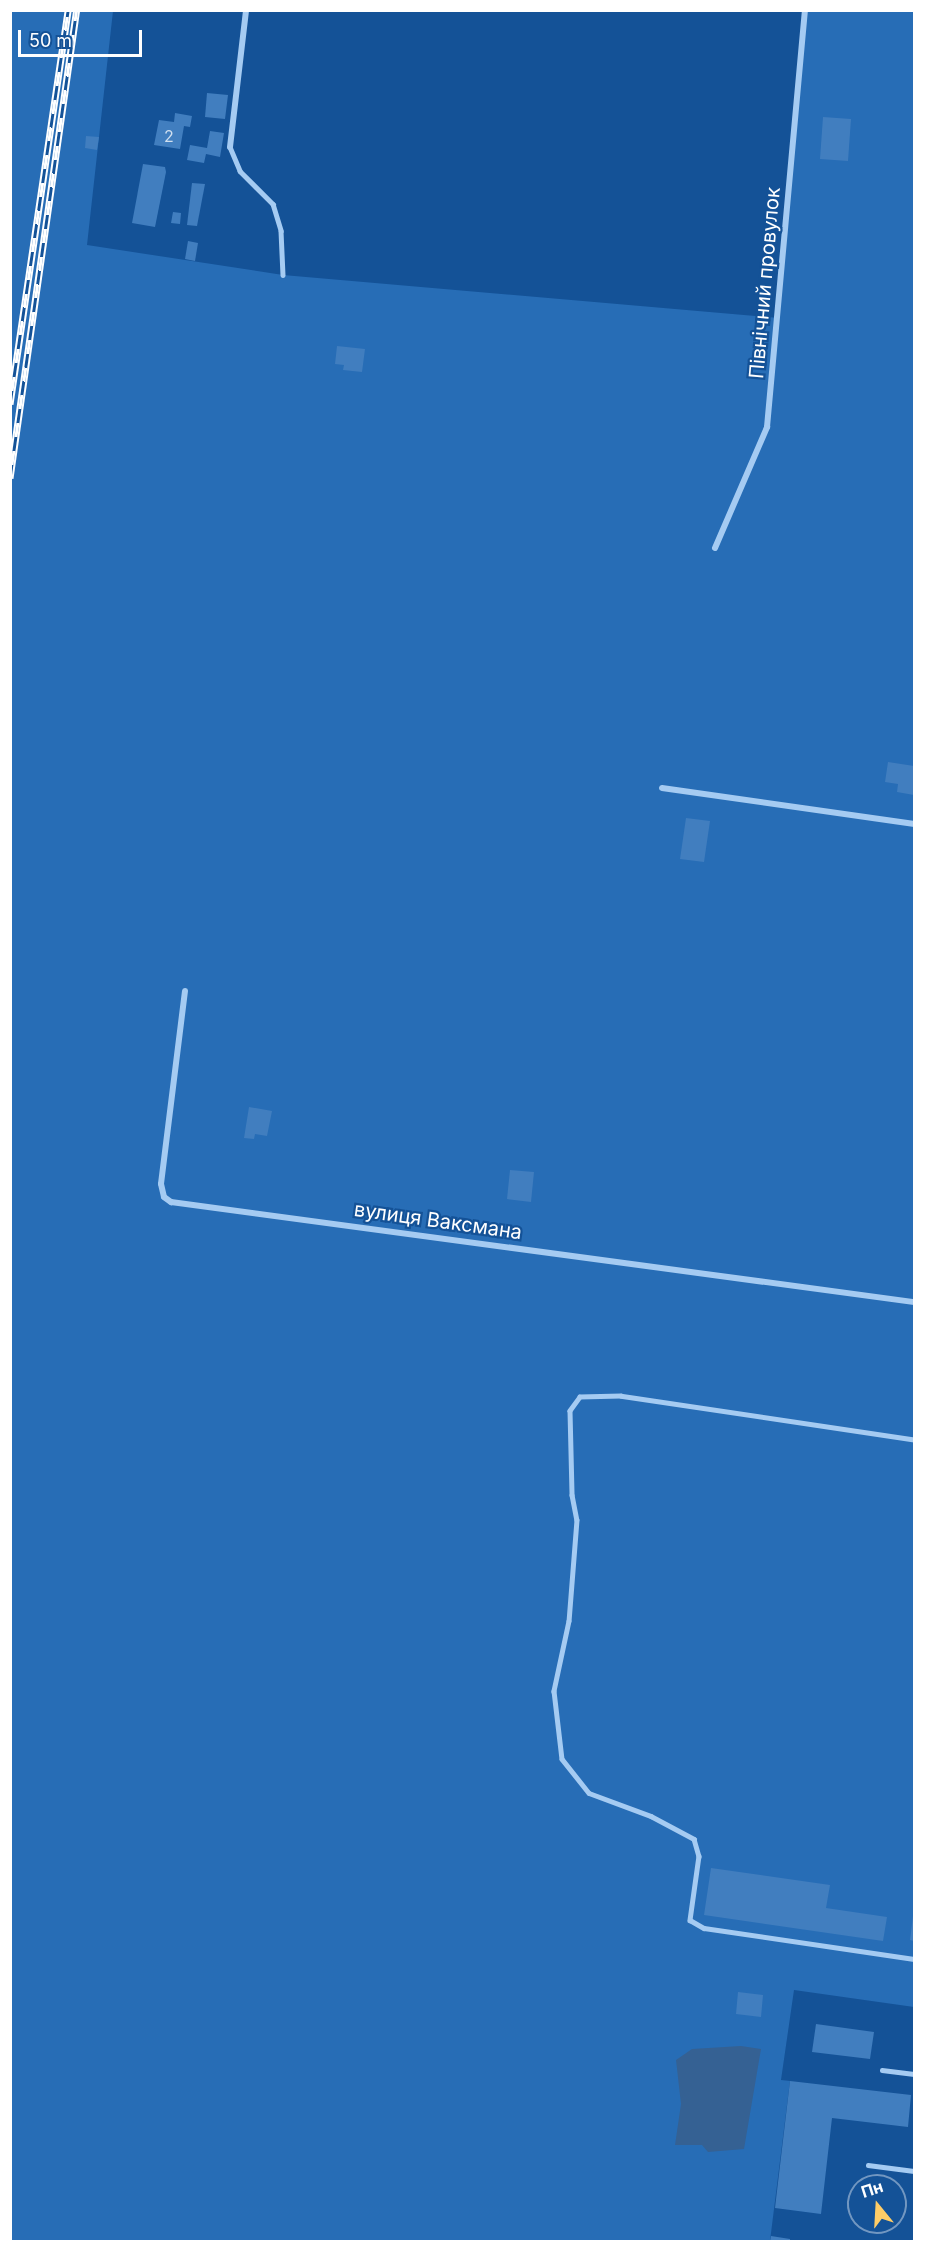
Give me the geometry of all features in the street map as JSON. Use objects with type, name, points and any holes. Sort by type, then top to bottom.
[{"type":"street","points":[[230,147],[246,10]]},
{"type":"street","name":"Північний провулок","points":[[716,548],[767,427],[805,10]]},
{"type":"street","points":[[662,788],[915,824]]},
{"type":"street","name":"вулиця Ваксмана","points":[[185,991],[161,1184],[164,1197],[171,1202],[915,1302]]},
{"type":"lane","points":[[230,147],[240,171],[273,204],[281,231],[283,275]]},
{"type":"lane","points":[[915,1440],[621,1396],[580,1397],[570,1411],[572,1495],[577,1520],[569,1621],[554,1691],[562,1760],[590,1793],[651,1815],[693,1839],[699,1856],[690,1920],[704,1928],[915,1959]]},
{"type":"lane","points":[[882,2070],[915,2074]]},
{"type":"lane","points":[[868,2165],[915,2171]]},
{"type":"shaded area","points":[[11,11],[113,11],[87,245],[283,275],[779,318],[805,11],[914,11],[914,2007],[794,1990],[781,2080],[790,2081],[770,2241],[11,2242]]},
{"type":"shaded area","points":[[741,2046],[761,2049],[744,2149],[708,2152],[702,2145],[675,2145],[681,2104],[676,2060],[692,2049]]},
{"type":"building","points":[[207,93],[228,95],[225,119],[205,117]]},
{"type":"building","points":[[175,113],[192,116],[190,127],[184,126],[180,149],[154,145],[159,120],[174,122]]},
{"type":"building","points":[[823,117],[851,119],[848,161],[820,159]]},
{"type":"building","points":[[210,131],[224,133],[220,157],[206,154],[204,163],[187,160],[190,145],[207,148]]},
{"type":"building","points":[[86,136],[99,137],[97,150],[85,148]]},
{"type":"building","points":[[143,164],[165,167],[166,172],[155,227],[132,223]]},
{"type":"building","points":[[192,183],[205,184],[197,226],[187,225]]},
{"type":"building","points":[[173,212],[181,213],[180,224],[171,223]]},
{"type":"building","points":[[188,241],[198,243],[195,261],[185,259]]},
{"type":"building","points":[[337,346],[365,349],[362,372],[343,370],[344,365],[335,364]]},
{"type":"building","points":[[888,762],[914,766],[914,795],[897,792],[898,784],[885,782]]},
{"type":"building","points":[[686,818],[710,821],[704,862],[680,859]]},
{"type":"building","points":[[249,1107],[272,1111],[267,1136],[255,1134],[254,1139],[244,1138]]},
{"type":"building","points":[[510,1170],[534,1172],[531,1202],[507,1199]]},
{"type":"building","points":[[711,1868],[830,1885],[826,1908],[887,1917],[883,1941],[704,1915]]},
{"type":"building","points":[[914,1916],[914,1941],[910,1940]]},
{"type":"building","points":[[738,1992],[763,1995],[761,2017],[736,2014]]},
{"type":"building","points":[[816,2024],[874,2032],[870,2059],[812,2052]]},
{"type":"building","points":[[790,2081],[911,2095],[908,2127],[832,2118],[821,2214],[775,2208]]},
{"type":"building","points":[[771,2236],[790,2239],[790,2242],[770,2242]]},
{"type":"railway","points":[[10,404],[68,10]]},
{"type":"railway","points":[[10,478],[77,10]]}]
